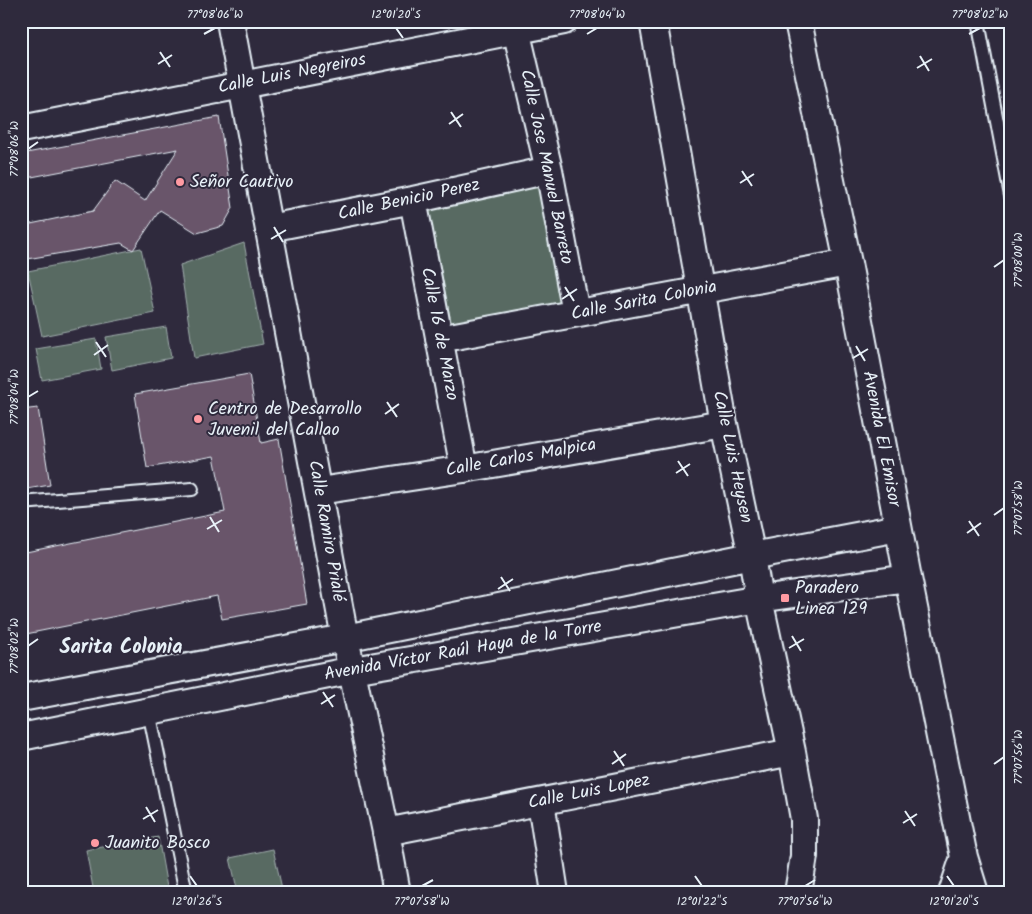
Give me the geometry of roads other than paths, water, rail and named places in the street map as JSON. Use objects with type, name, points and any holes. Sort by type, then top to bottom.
[{"type":"street","name":"Calle Ramiro Prialé","points":[[230,21],[345,638],[397,893]]},
{"type":"street","name":"Calle Luis Negreiros","points":[[21,128],[241,84],[515,25],[564,21]]},
{"type":"street","name":"Calle Luis Heysen","points":[[653,21],[724,424],[792,752],[804,819],[804,856],[795,892]]},
{"type":"street","name":"Avenida El Emisor","points":[[798,21],[848,263],[898,528],[964,857],[975,893]]},
{"type":"street","name":"Calle Jose Manuel Barreto","points":[[515,25],[549,170],[576,313]]},
{"type":"street","name":"Calle Benicio Perez","points":[[269,228],[414,200],[549,170]]},
{"type":"street","name":"Calle 16 de Marzo","points":[[414,200],[464,469]]},
{"type":"street","name":"Calle Sarita Colonia","points":[[439,339],[848,263]]},
{"type":"street","name":"Calle Carlos Malpica","points":[[318,491],[464,469],[724,424]]},
{"type":"street","name":"Avenida Víctor Raúl Haya de la Torre","points":[[21,698],[345,638],[898,528]]},
{"type":"street","name":"Avenida Víctor Raúl Haya de la Torre","points":[[21,738],[353,670],[759,599],[908,578]]},
{"type":"street","name":"Calle Luis Lopez","points":[[386,832],[792,752]]},
{"type":"street","points":[[541,802],[554,893]]},
{"type":"street","name":"Avenida El Emisor","points":[[952,893],[964,857]]},
{"type":"lane","points":[[978,21],[1011,196]]},
{"type":"lane","points":[[21,503],[192,489]]},
{"type":"lane","points":[[149,711],[186,893]]},
{"type":"place","name":"Señor Cautivo","points":[[180,182]]},
{"type":"place","name":"Centro de Desarrollo Juvenil del Callao","points":[[198,419]]},
{"type":"place","name":"Paradero Linea 129","points":[[785,598]]},
{"type":"place","name":"Juanito Bosco","points":[[95,843]]},
{"type":"district","name":"Sarita Colonia","points":[[121,648]]}]
